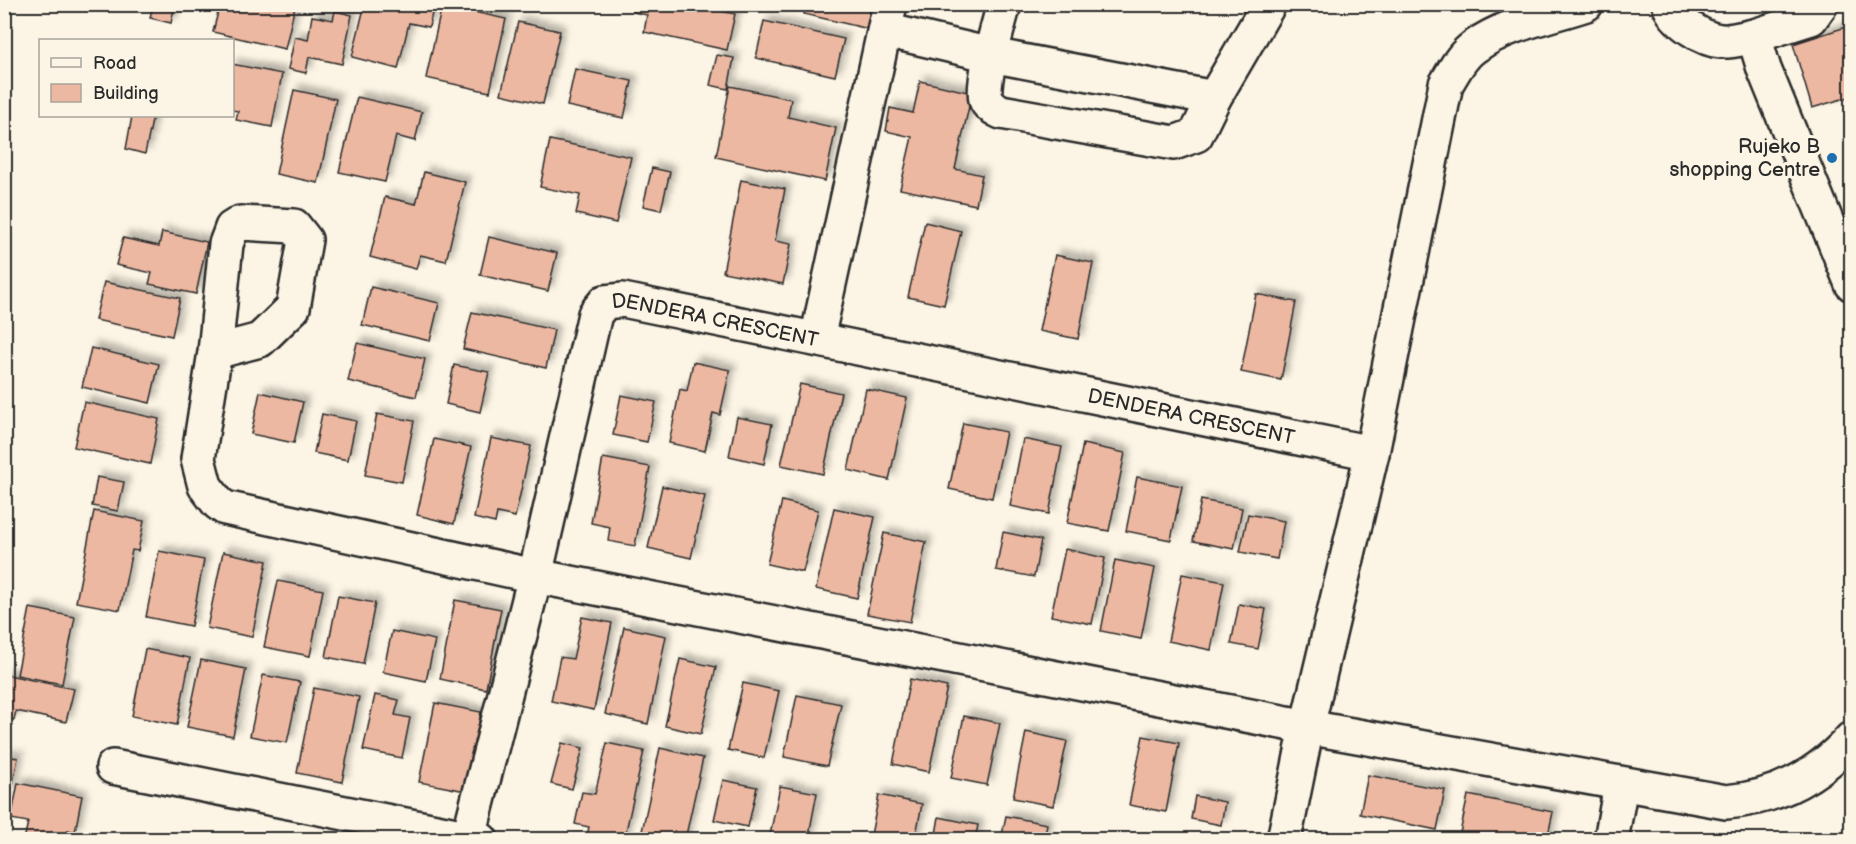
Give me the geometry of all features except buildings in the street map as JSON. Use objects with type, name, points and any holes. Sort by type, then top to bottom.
[{"type":"street","points":[[1004,4],[991,55],[987,100],[993,108],[1010,115],[1174,143],[1196,135],[1214,98],[1269,4]]},
{"type":"street","points":[[1284,840],[1307,727],[1372,453],[1446,84],[1458,63],[1473,48],[1497,33],[1586,4]]},
{"type":"street","points":[[1669,4],[1671,12],[1692,29],[1720,41],[1754,36],[1811,18],[1821,4]]},
{"type":"street","points":[[817,339],[888,17],[991,55],[1214,98]]},
{"type":"street","points":[[1754,36],[1764,69],[1849,273]]},
{"type":"street","name":"DENDERA CRESCENT","points":[[472,838],[598,307],[605,302],[623,300],[1372,453]]},
{"type":"street","points":[[215,352],[198,459],[201,478],[218,503],[225,508],[535,576],[1307,727],[1726,802],[1754,800],[1791,787],[1848,748]]},
{"type":"street","points":[[113,767],[472,838]]},
{"type":"street","points":[[1611,840],[1621,785]]},
{"type":"place","name":"Rujeko B shopping Centre","points":[[1832,158]]}]
